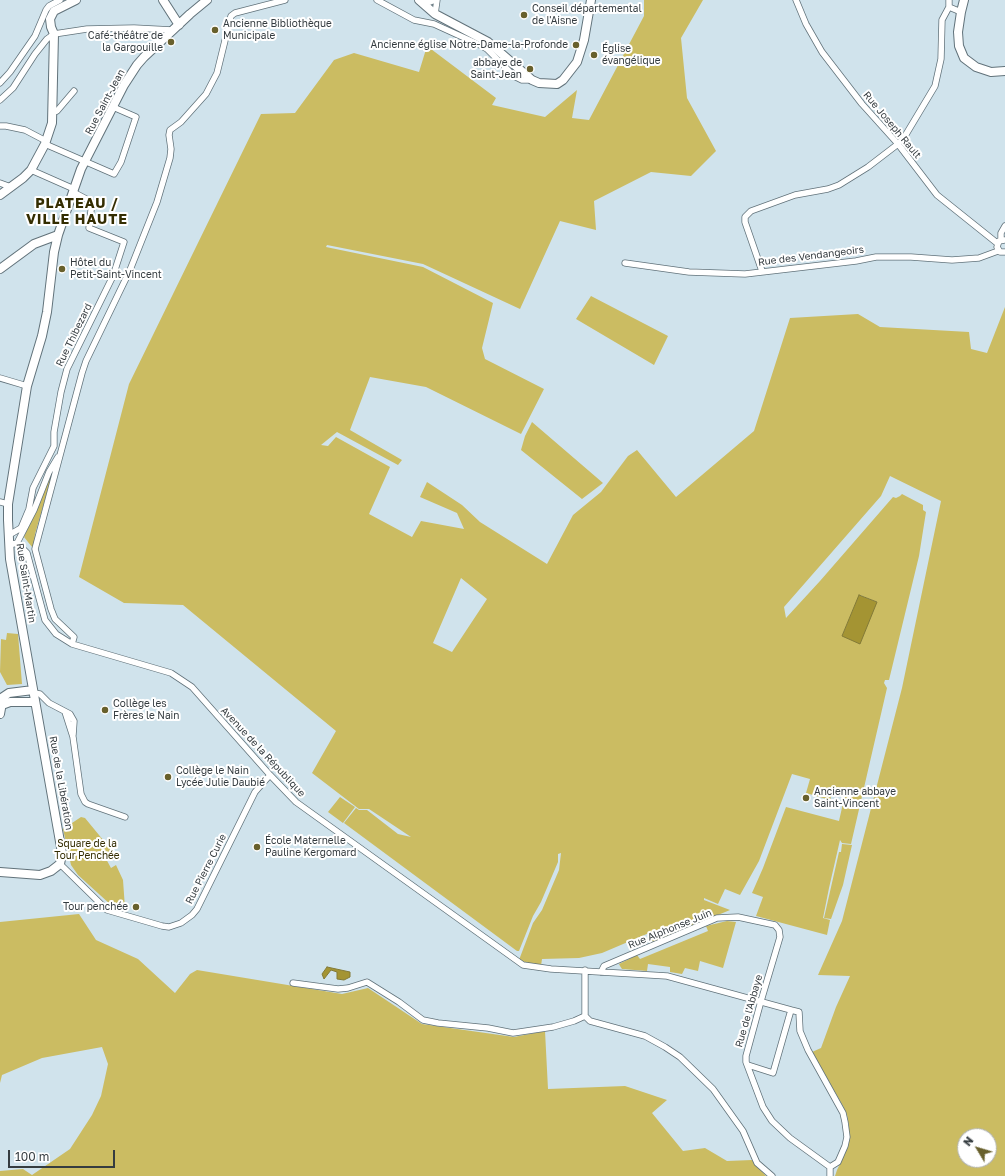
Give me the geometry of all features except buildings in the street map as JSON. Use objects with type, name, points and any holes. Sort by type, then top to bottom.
[{"type":"main road","points":[[0,194],[32,170],[46,143],[52,123],[53,112],[54,34],[50,22],[53,13],[60,7],[76,0]]},
{"type":"main road","points":[[163,0],[176,28]]},
{"type":"main road","name":"Rue Saint-Jean","points":[[58,235],[84,162],[136,65],[207,0]]},
{"type":"main road","points":[[418,0],[435,14],[488,42],[532,80],[539,83],[557,84],[563,80],[577,62],[584,40],[591,0]]},
{"type":"main road","points":[[964,0],[958,32],[959,46],[964,58],[976,67],[991,72],[1005,71]]},
{"type":"main road","points":[[0,269],[37,241],[58,235]]},
{"type":"main road","name":"Rue Saint-Martin","points":[[36,704],[13,544],[9,535],[4,503],[27,386],[42,336],[47,312],[54,252],[58,235]]},
{"type":"main road","points":[[1,710],[3,697],[9,693],[34,691]]},
{"type":"main road","points":[[1,710],[10,702],[36,704]]},
{"type":"main road","name":"Rue de la Libération","points":[[36,704],[60,835],[62,853],[60,864]]},
{"type":"main road","points":[[0,872],[40,875],[51,871],[60,864]]},
{"type":"street","points":[[0,83],[10,72],[35,36],[46,10],[49,6],[60,0]]},
{"type":"street","points":[[72,644],[74,637],[55,619],[51,609],[35,549],[82,373],[86,361],[130,270],[157,202],[170,158],[171,149],[168,135],[170,130],[181,122],[206,94],[217,73],[231,16],[235,13],[285,0]]},
{"type":"street","points":[[377,0],[414,20],[434,24],[480,45],[514,76],[522,80],[532,80]]},
{"type":"street","points":[[424,0],[430,2],[436,0],[435,14]]},
{"type":"street","name":"Rue Joseph Rault","points":[[796,0],[806,24],[822,52],[862,104],[898,144],[937,194],[1001,241]]},
{"type":"street","points":[[762,271],[745,222],[745,217],[751,211],[795,195],[828,189],[839,185],[868,167],[898,144],[908,131],[935,86],[941,59],[942,20],[949,7],[949,0]]},
{"type":"street","points":[[949,7],[961,12]]},
{"type":"street","points":[[0,100],[10,91],[47,39],[54,34],[87,28],[176,28]]},
{"type":"street","points":[[53,112],[57,111],[74,91]]},
{"type":"street","points":[[0,126],[25,130],[46,143],[84,162],[114,174],[121,162],[136,117],[113,107]]},
{"type":"street","points":[[32,170],[74,190]]},
{"type":"street","points":[[0,183],[11,187]]},
{"type":"street","name":"Rue Thibezard","points":[[9,535],[21,528],[29,509],[33,488],[54,446],[54,432],[67,369],[113,276],[124,242],[88,228],[92,202],[74,190]]},
{"type":"street","points":[[1005,226],[1001,233],[1001,241],[997,247],[1002,253],[1005,252]]},
{"type":"street","name":"Rue des Vendangeoirs","points":[[625,263],[689,272],[745,274],[856,261],[876,257],[911,257],[952,260],[979,258],[998,250]]},
{"type":"street","points":[[0,378],[27,386]]},
{"type":"street","points":[[13,544],[34,510],[49,472],[62,452]]},
{"type":"street","name":"Avenue de la République","points":[[13,544],[27,554],[45,620],[56,634],[72,644],[171,672],[192,687],[296,802],[516,961],[531,967],[667,976],[799,1012],[800,1031],[808,1050],[843,1113],[845,1122],[847,1137],[842,1155],[838,1162],[830,1167]]},
{"type":"street","points":[[34,691],[40,694],[49,703],[70,714],[74,721],[73,737],[81,794],[85,802],[125,817]]},
{"type":"street","points":[[36,704],[49,703]]},
{"type":"street","name":"Rue Pierre Curie","points":[[60,864],[107,910],[162,926],[169,927],[181,923],[192,915],[255,792],[270,775]]},
{"type":"street","name":"Rue Alphonse Juin","points":[[601,972],[604,966],[717,918],[738,917],[775,925]]},
{"type":"street","name":"Rue de l'Abbaye","points":[[775,925],[779,930],[780,937],[746,1056],[746,1062],[763,1107],[772,1121],[790,1138],[830,1167]]},
{"type":"street","points":[[586,970],[585,1016],[590,1021],[645,1036],[680,1057],[713,1089],[743,1131],[757,1163],[772,1176]]},
{"type":"street","points":[[292,983],[338,989],[348,988],[368,982],[423,1020],[488,1028],[513,1033],[553,1027],[585,1016]]},
{"type":"street","points":[[748,1065],[773,1072],[791,1010]]},
{"type":"street","points":[[830,1167],[830,1176]]},
{"type":"green space","points":[[644,0],[703,0],[681,38],[687,98],[716,151],[691,176],[651,172],[594,201],[596,230],[560,221],[520,309],[423,264],[327,245],[326,247],[423,267],[493,303],[482,348],[485,359],[544,389],[521,434],[426,387],[370,377],[350,430],[402,460],[398,465],[337,432],[321,445],[328,446],[336,437],[390,467],[369,514],[412,537],[421,521],[464,529],[457,513],[420,497],[427,482],[462,505],[480,522],[547,564],[573,515],[601,492],[628,456],[637,450],[676,497],[754,431],[790,318],[858,314],[880,327],[969,332],[971,349],[987,353],[1005,307],[1005,1176],[835,1176],[848,1147],[849,1127],[847,1115],[812,1052],[821,1048],[836,1007],[850,976],[818,975],[842,921],[902,688],[941,501],[890,476],[881,496],[784,607],[786,618],[893,497],[896,498],[902,494],[923,505],[923,510],[926,512],[919,556],[889,680],[885,680],[884,683],[887,688],[851,844],[842,843],[840,840],[829,888],[823,918],[830,920],[827,935],[756,916],[763,897],[752,893],[786,807],[839,821],[846,790],[834,787],[830,800],[806,793],[810,779],[792,774],[759,861],[740,895],[725,889],[718,904],[704,898],[704,900],[730,910],[653,942],[649,933],[602,953],[579,958],[542,959],[541,966],[519,960],[533,923],[542,910],[559,870],[561,853],[558,854],[558,862],[541,902],[533,916],[519,951],[517,951],[344,823],[356,808],[359,810],[367,810],[398,834],[411,837],[369,809],[359,809],[312,773],[336,731],[183,605],[124,603],[79,577],[129,384],[261,114],[295,113],[334,60],[354,53],[419,72],[427,46],[496,98],[492,105],[545,117],[577,90],[572,118],[589,120],[644,16]],"holes":[[[461,578],[487,599],[452,652],[433,643]],[[860,595],[877,602],[842,636]]]},
{"type":"green space","points":[[591,296],[668,336],[654,365],[576,319]]},
{"type":"green space","points":[[532,422],[603,483],[582,499],[521,450],[525,436]]},
{"type":"green space","points":[[51,471],[53,472],[35,534],[34,546],[32,547],[24,537]]},
{"type":"green space","points":[[7,633],[18,634],[22,684],[7,685],[0,672],[1,639],[6,640]]},
{"type":"green space","points":[[340,797],[355,807],[343,823],[328,812]]},
{"type":"green space","name":"Square de la Tour Penchée","points":[[81,817],[85,818],[114,854],[105,857],[111,868],[116,865],[123,880],[125,908],[119,909],[111,905],[78,875],[71,865],[63,829]]},
{"type":"green space","points":[[842,844],[852,845],[843,885],[831,919],[824,918],[839,852],[841,852]]},
{"type":"green space","points":[[79,914],[96,940],[138,959],[175,993],[190,974],[197,970],[342,994],[368,988],[422,1024],[514,1037],[545,1031],[548,1089],[625,1086],[667,1100],[652,1113],[683,1151],[705,1148],[727,1161],[752,1160],[766,1176],[0,1176],[0,1171],[23,1169],[32,1175],[70,1149],[92,1115],[101,1096],[108,1064],[102,1047],[42,1058],[2,1075],[0,1083],[0,922]]},
{"type":"green space","points":[[727,921],[736,922],[723,968],[700,961],[698,971],[685,968],[682,974],[670,972],[670,967],[648,964],[647,971],[622,969],[619,964],[637,955],[640,959],[708,931],[706,926]]},
{"type":"shaded area","points":[[859,595],[877,602],[860,644],[842,636]]},
{"type":"shaded area","points":[[327,967],[350,972],[350,977],[344,980],[337,979],[337,972],[331,970],[324,979],[322,974]]},
{"type":"place","name":"Conseil départemental de l'Aisne","points":[[524,15]]},
{"type":"place","name":"Ancienne Bibliothèque Municipale","points":[[215,30]]},
{"type":"place","name":"Café-théâtre de la Gargouille","points":[[171,42]]},
{"type":"place","name":"Ancienne église Notre-Dame-la-Profonde","points":[[576,45]]},
{"type":"place","name":"Église évangélique","points":[[594,55]]},
{"type":"place","name":"abbaye de Saint-Jean","points":[[530,69]]},
{"type":"place","name":"Hôtel du Petit-Saint-Vincent","points":[[62,269]]},
{"type":"place","name":"Collège les Frères le Nain","points":[[105,710]]},
{"type":"place","name":"Collège le Nain Lycée Julie Daubié","points":[[168,777]]},
{"type":"place","name":"Ancienne abbaye Saint-Vincent","points":[[806,798]]},
{"type":"place","name":"École Maternelle Pauline Kergomard","points":[[257,847]]},
{"type":"place","name":"Tour penchée","points":[[136,907]]},
{"type":"district","name":"PLATEAU / VILLE HAUTE","points":[[77,212]]}]
